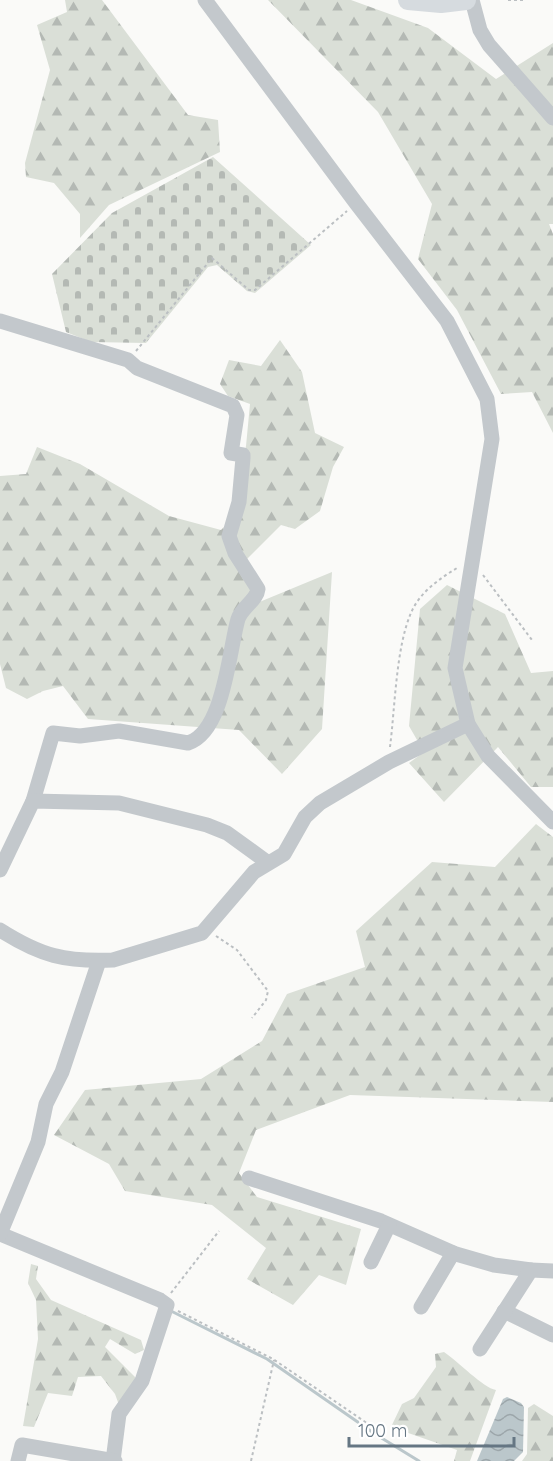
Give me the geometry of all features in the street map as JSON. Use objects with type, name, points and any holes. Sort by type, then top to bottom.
[{"type":"main road","points":[[408,0],[441,3],[466,0]]},
{"type":"street","points":[[205,0],[447,321],[487,399],[492,439],[455,668],[468,724],[488,756],[553,822]]},
{"type":"street","points":[[471,0],[480,30],[489,45],[553,118]]},
{"type":"street","points":[[0,321],[128,360],[137,368],[233,406],[236,411],[231,453],[243,455],[243,458],[239,502],[229,536],[235,553],[258,592],[241,611],[222,692],[202,735],[188,743],[119,731],[80,736],[53,733],[33,801],[6,843],[0,870]]},
{"type":"street","points":[[0,930],[32,950],[52,956],[99,961],[113,960],[193,937],[206,930],[254,872],[267,862],[284,854],[311,810],[390,762],[468,724]]},
{"type":"street","points":[[33,801],[119,803],[207,825],[227,833],[267,862]]},
{"type":"street","points":[[18,1461],[22,1445],[114,1461],[119,1414],[142,1381],[166,1304],[0,1234],[38,1142],[46,1104],[62,1072],[99,961]]},
{"type":"street","points":[[249,1178],[389,1225],[453,1253],[494,1265],[531,1270],[553,1270]]},
{"type":"street","points":[[371,1262],[389,1225]]},
{"type":"street","points":[[422,1307],[453,1253]]},
{"type":"street","points":[[480,1349],[531,1270]]},
{"type":"street","points":[[504,1311],[553,1335]]},
{"type":"path","points":[[508,0],[525,0]]},
{"type":"path","points":[[128,360],[212,258],[249,290],[255,290],[356,203]]},
{"type":"path","points":[[390,762],[404,636],[411,612],[436,582],[471,560],[532,640]]},
{"type":"path","points":[[206,930],[237,950],[268,991],[266,1000],[252,1018]]},
{"type":"path","points":[[219,1231],[166,1304],[274,1360],[377,1430]]},
{"type":"path","points":[[251,1461],[274,1360]]},
{"type":"green space","points":[[65,0],[102,0],[188,115],[218,120],[220,152],[109,205],[80,238],[80,214],[54,183],[26,177],[25,163],[50,70],[37,25],[67,12]]},
{"type":"green space","points":[[268,0],[351,0],[428,28],[496,79],[553,43],[553,224],[549,224],[553,234],[553,433],[532,392],[501,394],[457,310],[418,259],[432,204],[378,112]]},
{"type":"green space","points":[[213,157],[311,245],[255,293],[247,291],[217,265],[208,267],[146,343],[91,342],[66,332],[52,274],[112,213]]},
{"type":"green space","points":[[280,340],[302,372],[315,433],[344,447],[333,467],[320,511],[295,529],[281,525],[240,566],[257,603],[332,572],[322,729],[282,774],[239,730],[88,719],[63,686],[43,691],[27,699],[6,688],[0,664],[0,476],[26,474],[37,447],[80,464],[169,516],[221,530],[229,522],[246,446],[250,404],[228,396],[220,384],[229,360],[261,366]]},
{"type":"green space","points":[[447,585],[505,614],[531,673],[553,671],[553,787],[531,787],[498,747],[444,802],[409,763],[424,752],[409,726],[420,609]]},
{"type":"green space","points":[[536,824],[553,837],[553,1102],[350,1095],[256,1130],[239,1173],[257,1197],[361,1229],[346,1285],[319,1275],[293,1305],[247,1279],[266,1248],[212,1205],[125,1191],[109,1164],[54,1135],[85,1090],[201,1079],[262,1041],[287,994],[365,967],[356,931],[432,862],[495,867]]},
{"type":"green space","points":[[31,1264],[38,1266],[36,1279],[51,1300],[141,1340],[144,1350],[135,1354],[110,1339],[105,1347],[136,1378],[119,1405],[115,1394],[101,1376],[78,1377],[72,1396],[48,1393],[34,1427],[23,1426],[38,1339],[36,1300],[28,1283]]},
{"type":"green space","points":[[444,1352],[484,1384],[496,1390],[470,1461],[454,1461],[457,1450],[391,1427],[402,1404],[414,1398],[436,1367],[435,1354]]},
{"type":"green space","points":[[534,1404],[553,1416],[553,1461],[522,1461],[527,1454],[528,1408]]},
{"type":"water","points":[[507,1397],[521,1403],[524,1407],[523,1452],[514,1461],[477,1461],[503,1399]]},
{"type":"waterway","points":[[169,1310],[267,1359],[375,1434],[419,1461]]}]
